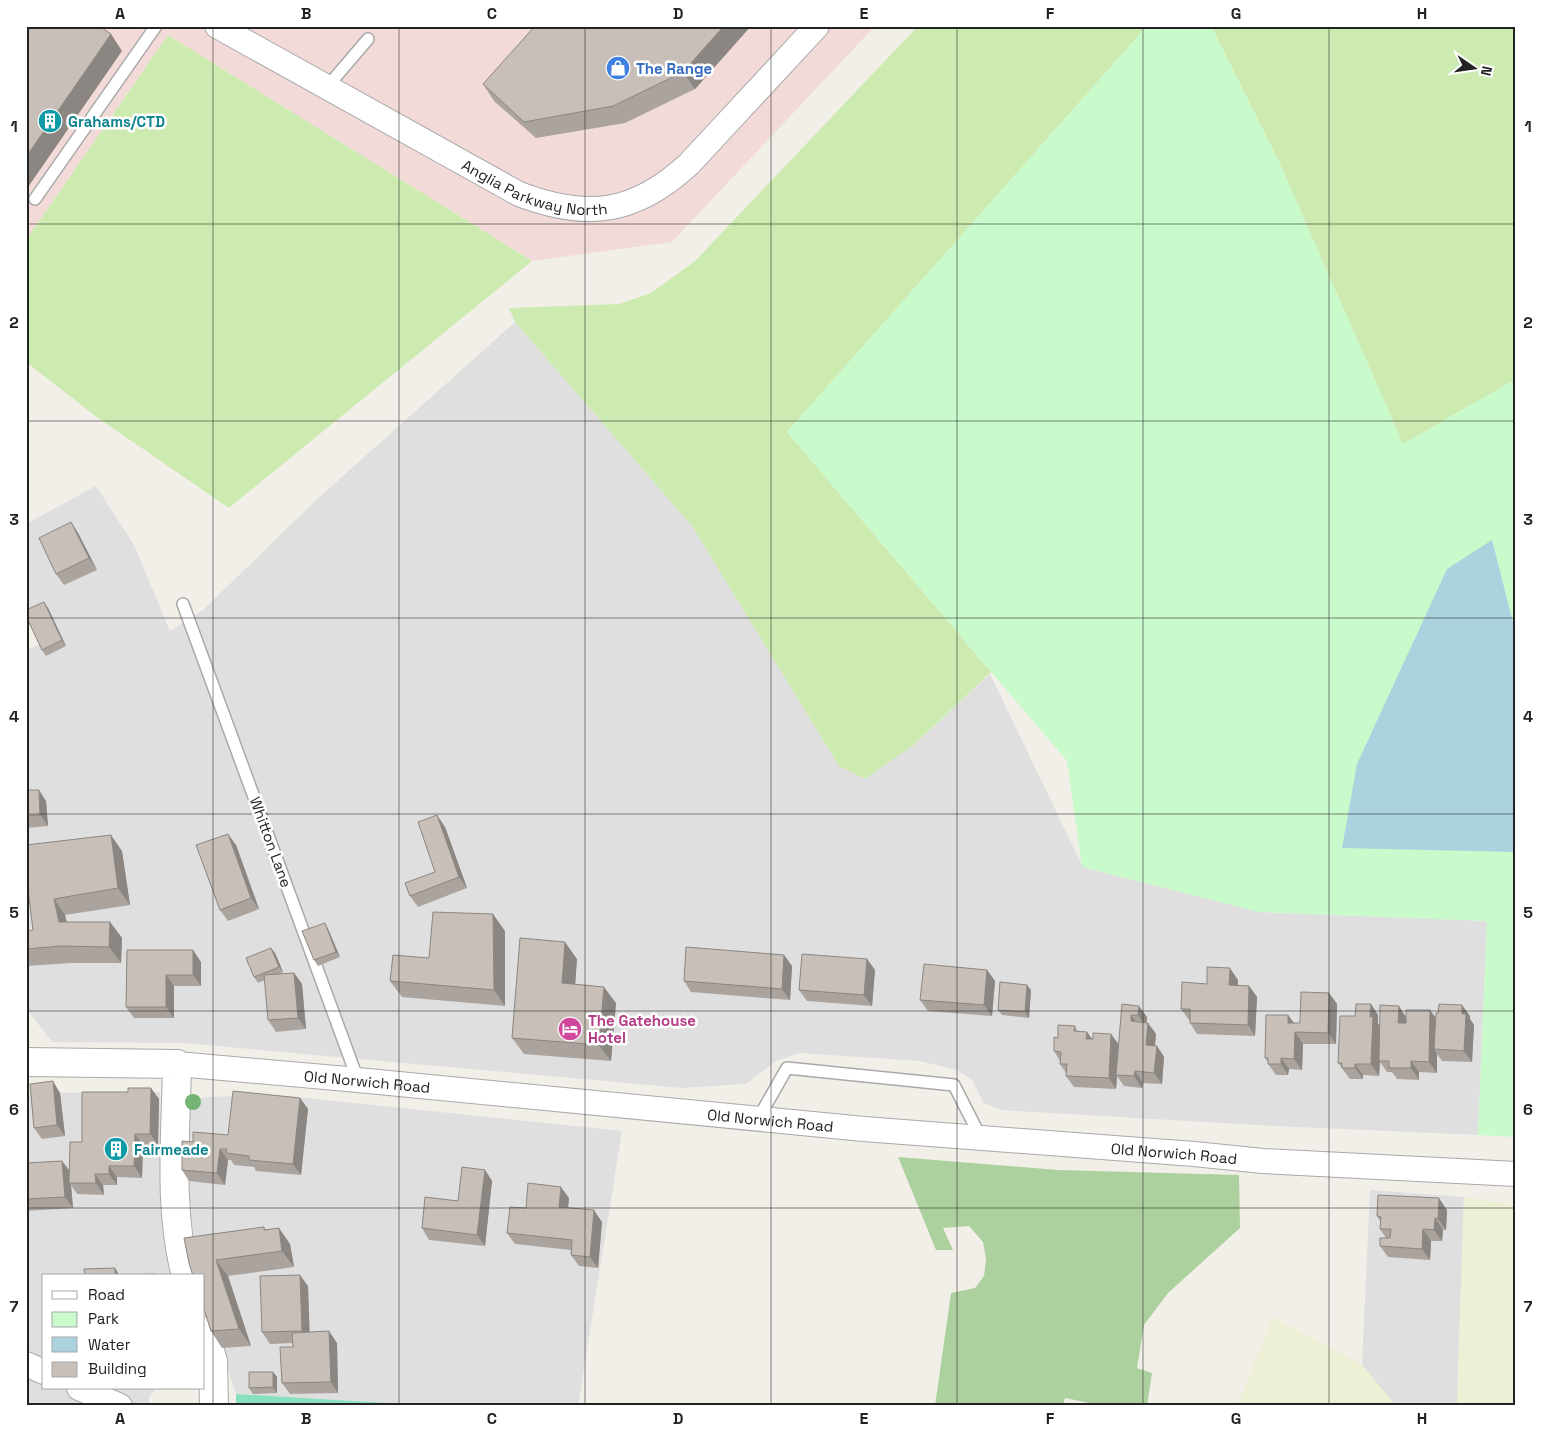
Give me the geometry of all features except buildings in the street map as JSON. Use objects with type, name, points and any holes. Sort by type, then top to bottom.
[{"type":"street","name":"Anglia Parkway North","points":[[217,26],[519,194],[560,207],[579,210],[617,206],[655,191],[675,177],[817,26]]},
{"type":"street","name":"Old Norwich Road","points":[[26,1062],[178,1064],[980,1138],[1262,1161],[1516,1174]]},
{"type":"street","points":[[178,1064],[175,1159],[176,1204],[178,1240],[186,1274]]},
{"type":"street","points":[[205,1334],[213,1361],[214,1406]]},
{"type":"street","points":[[26,1364],[42,1371]]},
{"type":"street","points":[[84,1390],[120,1406]]},
{"type":"lane","points":[[35,199],[156,26]]},
{"type":"lane","points":[[327,87],[368,39]]},
{"type":"lane","name":"Whitton Lane","points":[[183,604],[358,1080]]},
{"type":"lane","points":[[758,1119],[786,1068],[954,1085],[980,1138]]},
{"type":"shaded area","points":[[26,26],[875,26],[672,242],[532,261],[168,35],[26,240]]},
{"type":"shaded area","points":[[515,322],[692,526],[839,766],[915,744],[990,674],[1083,867],[1259,912],[1487,921],[1478,1135],[1256,1125],[1001,1110],[984,1103],[972,1080],[957,1070],[920,1061],[799,1053],[776,1061],[746,1084],[682,1088],[183,1043],[52,1042],[26,1008],[26,651],[40,644],[26,601],[26,524],[96,486],[134,545],[170,631],[203,610],[315,501]]},
{"type":"shaded area","points":[[160,1092],[162,1229],[170,1274],[42,1274],[42,1390],[155,1390],[149,1397],[149,1406],[26,1406],[26,1093]]},
{"type":"shaded area","points":[[277,1095],[622,1131],[578,1406],[438,1406],[236,1394],[223,1355],[205,1274],[203,1274],[192,1237],[188,1190],[190,1106],[193,1100],[205,1097]]},
{"type":"shaded area","points":[[1370,1190],[1464,1197],[1457,1406],[1396,1406],[1362,1365]]},
{"type":"green space","points":[[918,26],[1147,26],[787,432],[991,672],[915,744],[865,779],[839,766],[692,526],[515,322],[509,308],[619,304],[651,293],[695,261]]},
{"type":"green space","points":[[1147,26],[1211,26],[1279,162],[1403,444],[1516,379],[1516,1137],[1478,1135],[1487,921],[1259,912],[1082,867],[1067,761],[787,432]]},
{"type":"green space","points":[[1211,26],[1516,26],[1516,379],[1403,444],[1279,162]]},
{"type":"green space","points":[[168,35],[532,261],[229,508],[98,418],[26,362],[26,240]]},
{"type":"green space","points":[[898,1157],[1059,1170],[1239,1175],[1240,1228],[1168,1293],[1144,1325],[1137,1368],[1152,1373],[1147,1406],[1104,1406],[1065,1398],[1063,1406],[935,1406],[951,1293],[975,1288],[984,1276],[986,1259],[983,1242],[969,1226],[943,1228],[953,1250],[936,1250]]},
{"type":"green space","points":[[1464,1197],[1516,1205],[1516,1406],[1457,1406]]},
{"type":"green space","points":[[1273,1317],[1362,1365],[1396,1406],[1237,1406]]},
{"type":"green space","points":[[236,1394],[438,1406],[236,1406]]},
{"type":"water","points":[[1492,540],[1516,634],[1516,852],[1342,848],[1357,764],[1447,569]]},
{"type":"place","name":"The Range","points":[[618,68]]},
{"type":"place","name":"Grahams/CTD","points":[[50,121]]},
{"type":"place","name":"The Gatehouse Hotel","points":[[570,1029]]},
{"type":"place","name":"Fairmeade","points":[[116,1149]]}]
